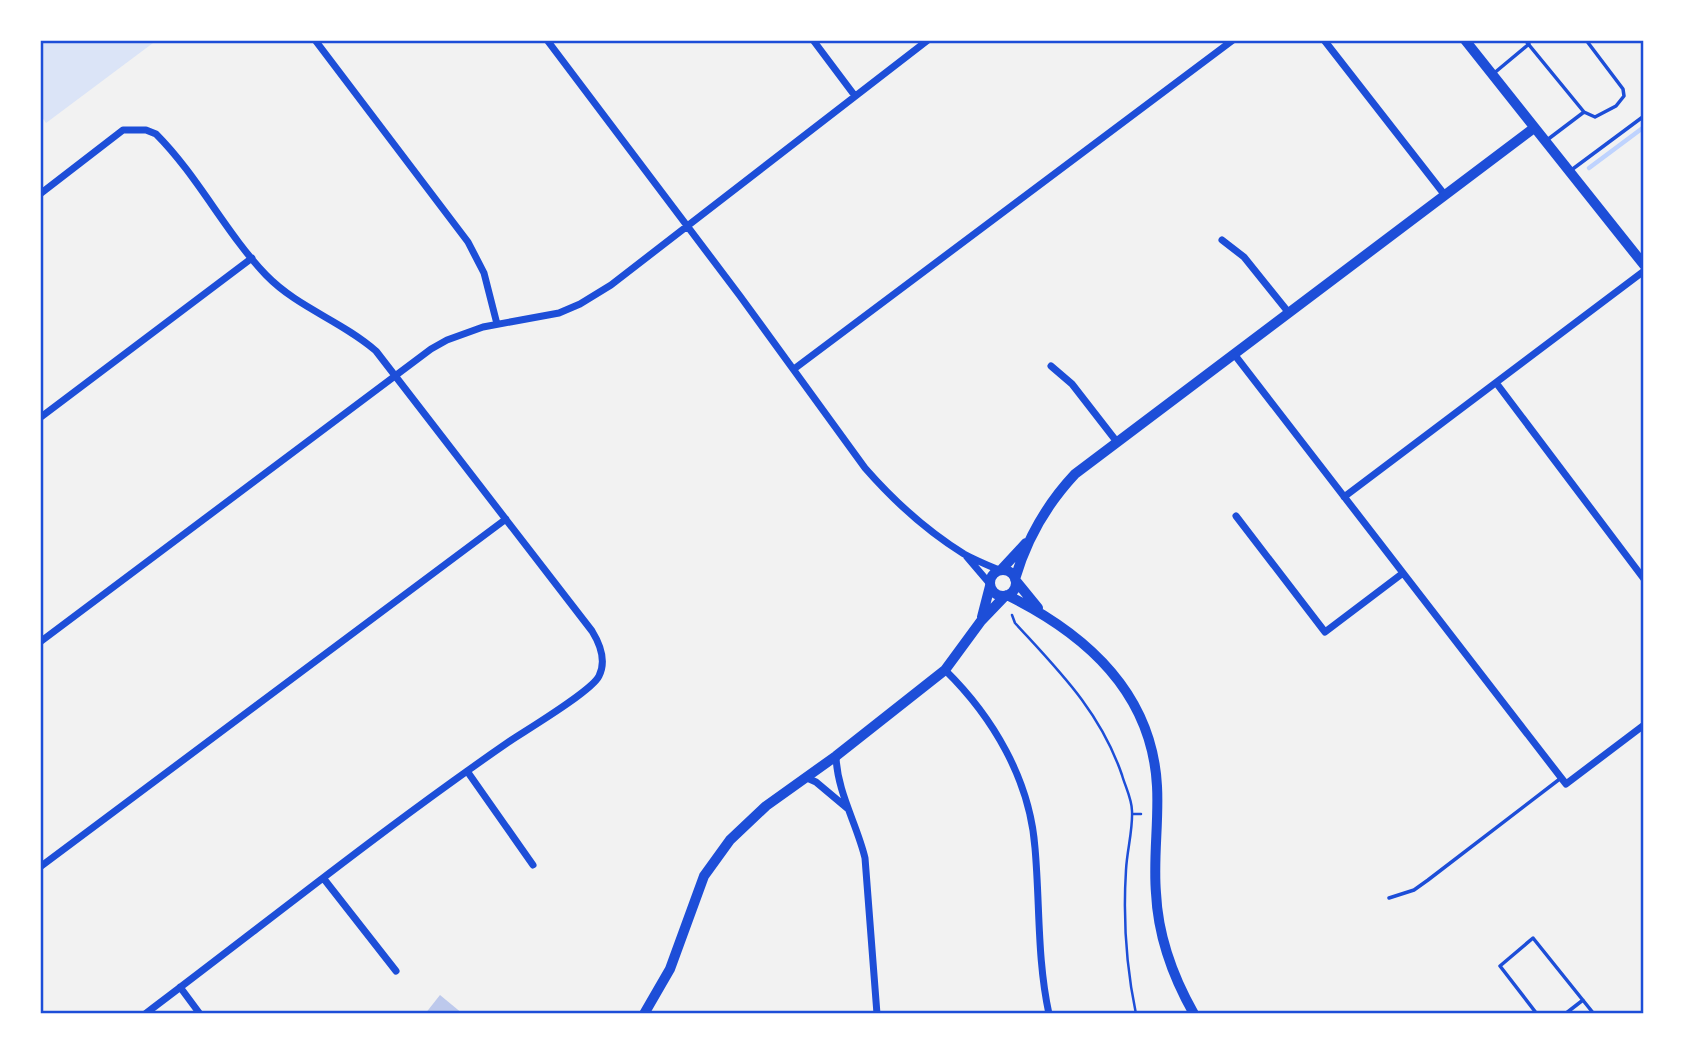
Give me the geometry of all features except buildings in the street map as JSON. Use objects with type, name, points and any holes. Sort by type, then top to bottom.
[{"type":"street","points":[[316,40],[468,242],[484,273],[497,324]]},
{"type":"street","points":[[547,40],[865,468],[908,512],[965,554],[1000,570],[1011,572],[1040,611]]},
{"type":"street","points":[[813,40],[855,96]]},
{"type":"street","points":[[40,642],[396,375],[447,340],[497,324],[542,318],[580,304],[611,285],[687,229],[928,40]]},
{"type":"street","points":[[794,369],[1233,40]]},
{"type":"street","points":[[1324,40],[1444,194]]},
{"type":"street","points":[[1345,497],[1497,384],[1644,268],[1466,41]]},
{"type":"street","points":[[981,621],[992,576],[1028,540],[1060,491],[1075,474],[1534,128]]},
{"type":"street","points":[[40,194],[123,130],[146,130],[156,134],[264,273],[292,299],[362,339],[376,351],[592,631],[603,658],[599,676],[586,691],[467,771],[145,1014]]},
{"type":"street","points":[[1222,240],[1244,257],[1289,313]]},
{"type":"street","points":[[41,417],[252,258]]},
{"type":"street","points":[[1234,354],[1564,781],[1644,725]]},
{"type":"street","points":[[1051,366],[1072,384],[1117,442]]},
{"type":"street","points":[[1497,384],[1644,579]]},
{"type":"street","points":[[1236,516],[1325,632],[1403,573]]},
{"type":"street","points":[[40,867],[506,519]]},
{"type":"street","points":[[643,1014],[670,969],[697,892],[713,862],[730,841],[756,815],[945,670],[981,621],[1015,588],[1028,540]]},
{"type":"street","points":[[965,554],[998,595],[1006,595],[1040,611],[1074,635],[1109,668],[1126,691],[1143,725],[1153,757],[1157,786],[1156,894],[1160,926],[1169,962],[1194,1014]]},
{"type":"street","points":[[945,670],[979,708],[995,732],[1012,762],[1023,790],[1035,848],[1040,955],[1049,1014]]},
{"type":"street","points":[[836,756],[847,808],[862,842],[865,858],[877,1014]]},
{"type":"street","points":[[467,771],[533,865]]},
{"type":"street","points":[[807,778],[816,782],[847,808]]},
{"type":"street","points":[[324,879],[396,971]]},
{"type":"street","points":[[180,987],[200,1014]]},
{"type":"lane","points":[[1492,75],[1527,42],[1584,113],[1595,117],[1616,106],[1624,96],[1623,89],[1586,40]]},
{"type":"lane","points":[[1545,142],[1584,113]]},
{"type":"lane","points":[[1569,172],[1644,116]]},
{"type":"lane","points":[[1389,898],[1414,890],[1429,880],[1564,781]]},
{"type":"lane","points":[[1537,1014],[1500,966],[1533,938],[1594,1014]]},
{"type":"lane","points":[[1565,1014],[1583,1000]]},
{"type":"path","points":[[1012,615],[1015,623],[1074,687],[1097,720],[1119,766],[1133,814],[1126,866],[1125,944],[1136,1014]]},
{"type":"path","points":[[1133,814],[1141,814]]},
{"type":"shaded area","points":[[40,40],[157,40],[46,123],[40,114]]},
{"type":"waterway","points":[[1589,168],[1644,127]]}]
